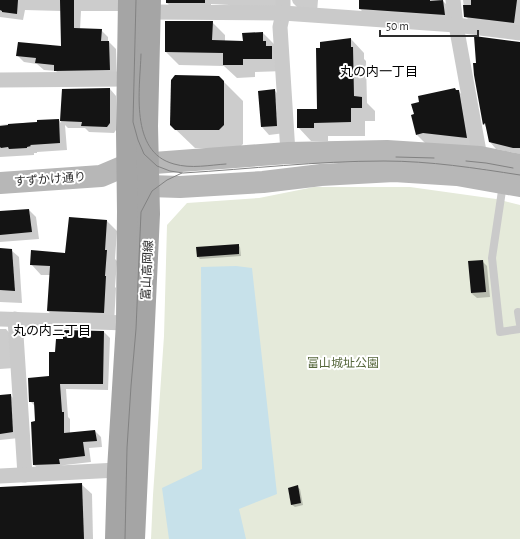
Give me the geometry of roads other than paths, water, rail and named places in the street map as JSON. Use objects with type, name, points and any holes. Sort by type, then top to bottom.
[{"type":"main road","name":"富山高岡線","points":[[129,0],[128,79],[134,171],[149,186],[150,214],[134,539]]},
{"type":"main road","name":"富山高岡線","points":[[116,539],[118,470],[127,323],[128,212],[134,171],[149,6]]},
{"type":"street","points":[[453,0],[456,25],[480,157]]},
{"type":"street","points":[[149,6],[283,6],[520,33]]},
{"type":"street","points":[[283,6],[280,27],[288,154]]},
{"type":"street","points":[[0,80],[128,79]]},
{"type":"street","points":[[134,171],[179,161],[288,154],[387,152],[480,157],[520,165]]},
{"type":"street","name":"すずかけ通り","points":[[0,182],[101,176],[134,171]]},
{"type":"street","points":[[149,186],[180,187],[256,182],[321,175],[394,171],[457,175],[511,185]]},
{"type":"street","points":[[0,318],[127,323]]},
{"type":"street","points":[[15,319],[25,475]]},
{"type":"street","points":[[0,476],[118,470]]},
{"type":"lane","points":[[511,185],[492,258],[500,332],[520,329]]},
{"type":"lane","points":[[518,312],[520,324]]},
{"type":"water","points":[[236,266],[252,268],[277,494],[239,509],[246,539],[169,539],[162,488],[202,469],[201,267]]},
{"type":"tram line","points":[[136,0],[133,122],[144,154],[157,166],[170,171],[183,173],[334,162],[401,161],[452,165],[520,175]]},
{"type":"tram line","points":[[141,54],[139,84],[140,118],[150,147],[160,157],[174,164],[187,166],[226,164]]},
{"type":"tram line","points":[[396,157],[434,158]]},
{"type":"tram line","points":[[466,161],[513,168]]},
{"type":"tram line","points":[[125,539],[127,448],[136,329],[141,212],[152,191],[167,180],[182,173]]},
{"type":"district","name":"丸の内一丁目","points":[[379,72]]},
{"type":"district","name":"丸の内三丁目","points":[[52,331]]},
{"type":"park label","name":"富山城址公園","points":[[343,363]]}]
